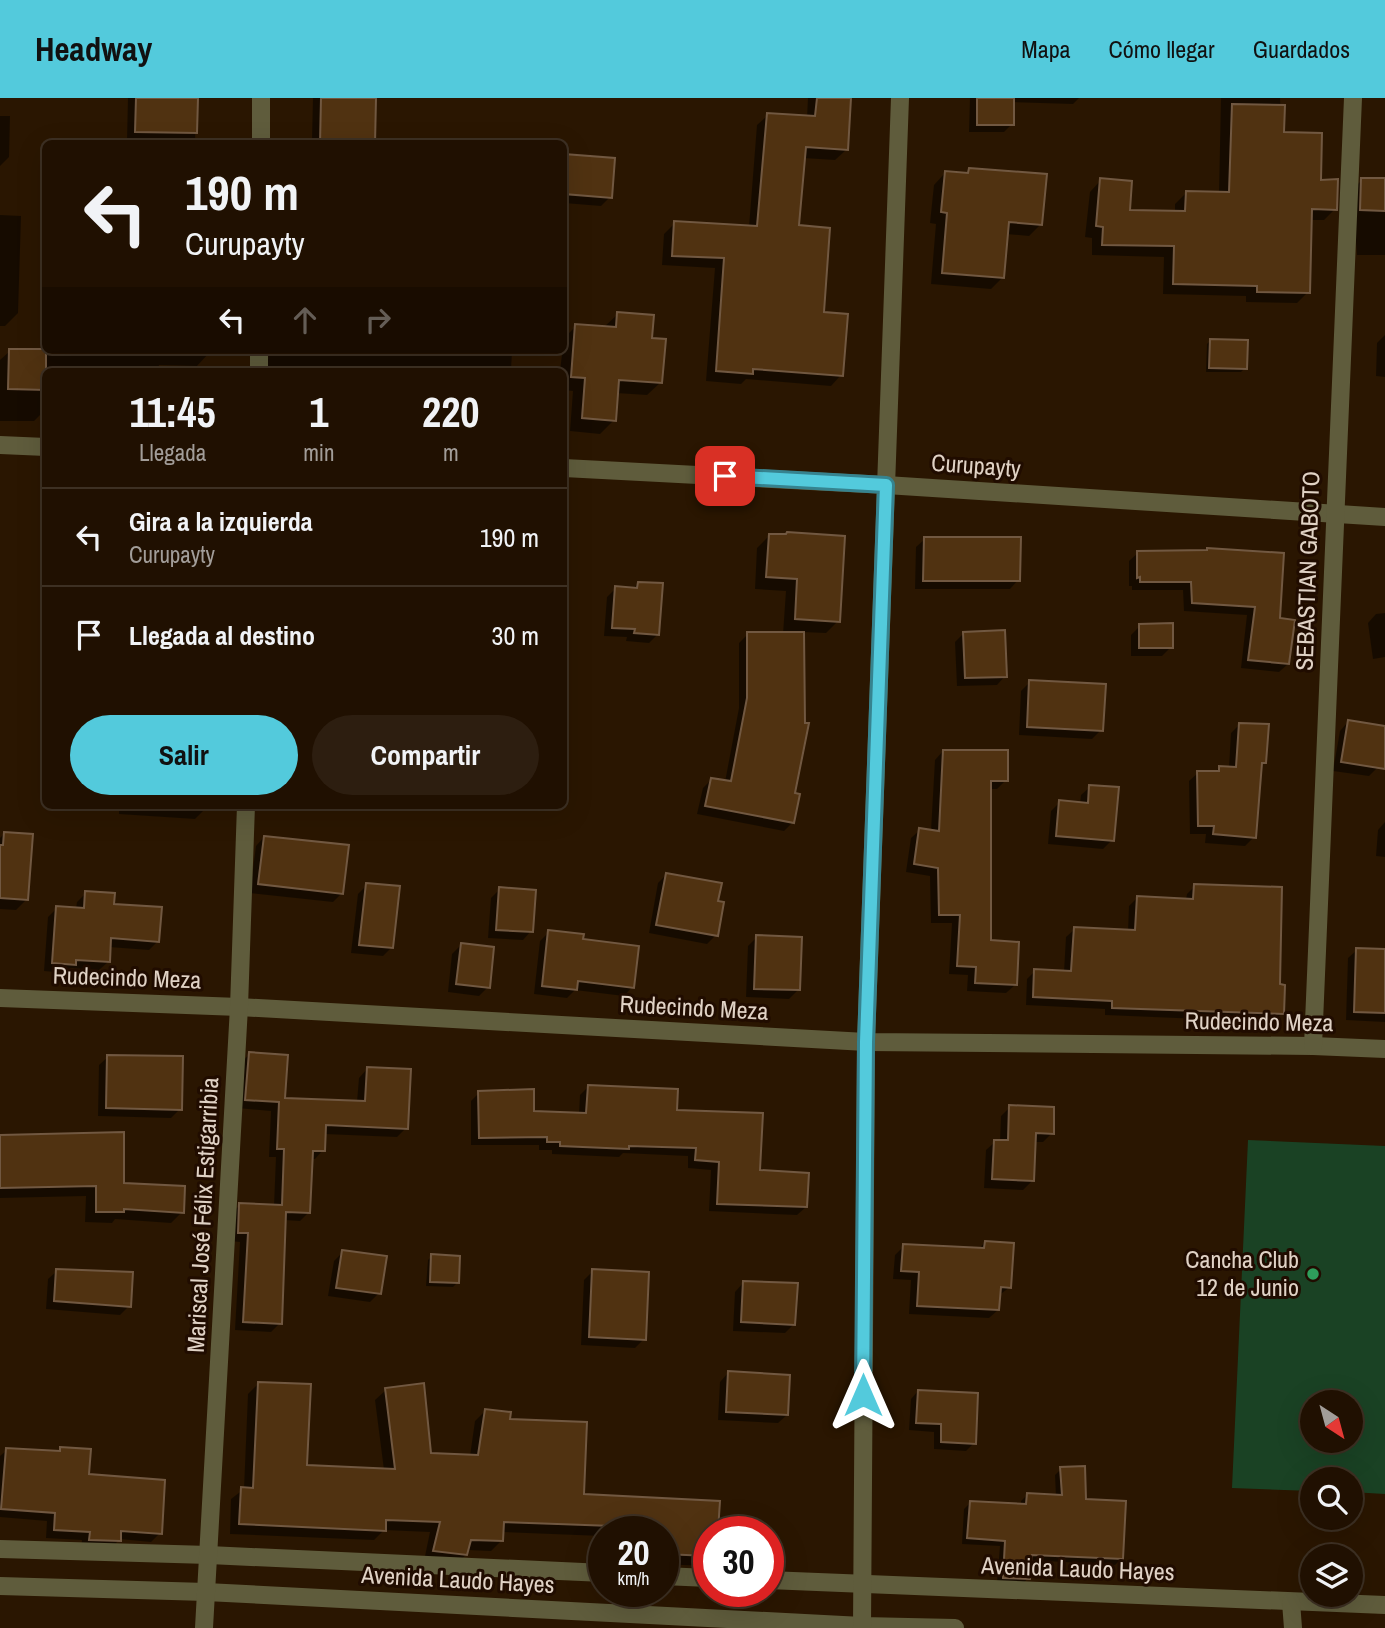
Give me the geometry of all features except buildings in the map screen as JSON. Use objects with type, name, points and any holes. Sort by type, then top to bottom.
[{"type":"street","points":[[261,98],[261,140]]},
{"type":"street","points":[[862,1627],[866,1042],[900,98]]},
{"type":"street","name":"SEBASTIAN GABOTO","points":[[1313,1046],[1353,98]]},
{"type":"street","points":[[0,445],[42,447]]},
{"type":"street","name":"Curupayty","points":[[567,468],[886,485],[1385,517]]},
{"type":"street","name":"Mariscal José Félix Estigarribia","points":[[204,1628],[239,1007],[246,809]]},
{"type":"street","name":"Rudecindo Meza","points":[[0,998],[239,1007],[866,1042],[1385,1049]]},
{"type":"street","name":"Avenida Laudo Hayes","points":[[0,1549],[209,1555],[588,1572]]},
{"type":"street","name":"Avenida Laudo Hayes","points":[[784,1581],[1385,1605]]},
{"type":"street","name":"Avenida Laudo Hayes","points":[[0,1586],[205,1591],[862,1627],[955,1628]]},
{"type":"street","points":[[1291,1602],[1293,1628]]},
{"type":"green space","name":"Cancha Club 12 de Junio","points":[[1248,1140],[1385,1146],[1385,1494],[1363,1493],[1363,1467],[1300,1467],[1300,1491],[1232,1488]]},
{"type":"place","name":"Cancha Club 12 de Junio","points":[[1313,1274]]},
{"type":"route","points":[[725,476],[886,485],[866,1042],[863,1395]]}]
